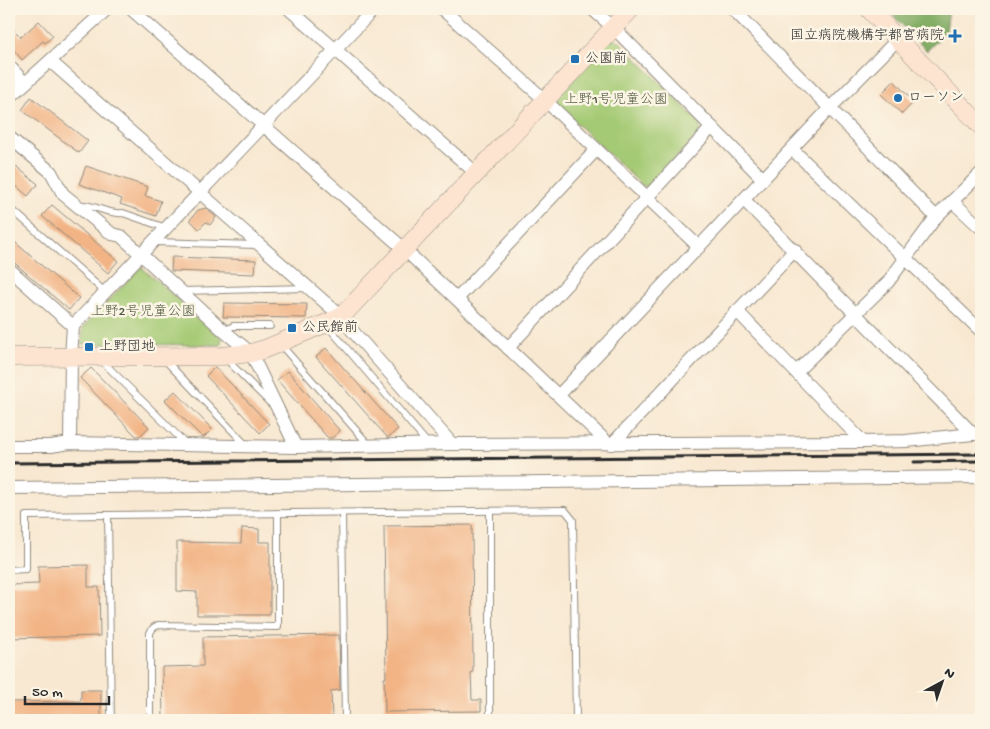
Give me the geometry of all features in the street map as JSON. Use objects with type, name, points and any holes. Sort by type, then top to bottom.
[{"type":"street","points":[[9,98],[107,9]]},
{"type":"street","points":[[130,9],[404,249],[608,443],[612,444]]},
{"type":"street","points":[[289,9],[476,173]]},
{"type":"street","points":[[70,443],[73,326],[374,9]]},
{"type":"street","points":[[442,9],[544,100],[699,247]]},
{"type":"street","points":[[592,9],[614,28],[763,179]]},
{"type":"street","points":[[9,357],[222,356],[251,353],[265,349],[333,320],[404,249],[631,9]]},
{"type":"street","points":[[733,9],[936,217]]},
{"type":"street","points":[[870,9],[981,126]]},
{"type":"street","points":[[558,395],[830,108],[898,39]]},
{"type":"street","points":[[50,61],[309,288],[333,320],[452,444]]},
{"type":"street","points":[[9,66],[25,84]]},
{"type":"street","points":[[508,348],[712,127]]},
{"type":"street","points":[[9,136],[51,172],[63,194],[112,234],[121,236],[224,331],[251,353],[296,447]]},
{"type":"street","points":[[792,149],[981,331]]},
{"type":"street","points":[[457,299],[596,150]]},
{"type":"street","points":[[796,372],[888,282],[936,217],[981,173]]},
{"type":"street","points":[[744,200],[977,434]]},
{"type":"street","points":[[952,201],[981,228]]},
{"type":"street","points":[[612,444],[795,250]]},
{"type":"street","points":[[9,269],[73,326]]},
{"type":"street","points":[[737,311],[863,442]]},
{"type":"street","points":[[9,446],[51,446],[70,443],[296,447],[452,444],[863,442],[906,441],[977,434]]},
{"type":"street","points":[[9,488],[981,477]]},
{"type":"lane","points":[[76,205],[84,204],[117,214],[123,213],[166,228]]},
{"type":"lane","points":[[9,207],[105,292]]},
{"type":"lane","points":[[153,242],[260,245]]},
{"type":"lane","points":[[180,291],[309,288]]},
{"type":"lane","points":[[333,320],[428,445]]},
{"type":"lane","points":[[224,331],[233,326],[270,326]]},
{"type":"lane","points":[[279,343],[370,446]]},
{"type":"lane","points":[[162,356],[247,446]]},
{"type":"lane","points":[[222,356],[280,413]]},
{"type":"lane","points":[[99,357],[186,445]]},
{"type":"lane","points":[[9,570],[26,569],[26,516],[565,510],[573,520],[576,720]]},
{"type":"lane","points":[[490,511],[490,720]]},
{"type":"lane","points":[[150,720],[150,633],[153,628],[158,625],[278,627],[278,513]]},
{"type":"lane","points":[[342,513],[345,720]]},
{"type":"lane","points":[[108,515],[111,720]]},
{"type":"green space","points":[[887,9],[949,9],[946,31],[927,51]]},
{"type":"green space","name":"上野1号児童公園","points":[[611,39],[619,41],[700,123],[700,132],[650,186],[643,186],[558,106],[558,97]]},
{"type":"green space","name":"上野2号児童公園","points":[[141,267],[222,338],[221,345],[82,344],[83,327]]},
{"type":"building","points":[[39,21],[53,36],[45,43],[43,41],[22,60],[9,44],[9,25],[21,37]]},
{"type":"building","name":"ローソン","points":[[894,81],[914,102],[902,114],[881,94]]},
{"type":"building","points":[[31,97],[88,141],[79,153],[22,110]]},
{"type":"building","points":[[9,161],[38,184],[28,196],[9,180]]},
{"type":"building","points":[[86,166],[148,187],[145,196],[161,201],[156,216],[120,204],[122,199],[79,184]]},
{"type":"building","points":[[52,205],[118,261],[108,273],[42,216]]},
{"type":"building","points":[[206,208],[216,217],[210,225],[206,222],[199,229],[190,220],[198,210]]},
{"type":"building","points":[[9,237],[79,298],[69,310],[9,258]]},
{"type":"building","points":[[172,257],[256,260],[255,274],[171,271]]},
{"type":"building","points":[[224,303],[307,304],[306,318],[223,317]]},
{"type":"building","points":[[326,348],[398,429],[389,437],[316,357]]},
{"type":"building","points":[[215,367],[269,424],[260,433],[206,376]]},
{"type":"building","points":[[91,368],[149,427],[140,436],[136,436],[80,378]]},
{"type":"building","points":[[288,371],[340,431],[332,438],[328,438],[277,380]]},
{"type":"building","points":[[175,391],[212,429],[204,437],[165,400]]},
{"type":"building","points":[[472,525],[472,700],[481,700],[481,711],[385,712],[384,526]]},
{"type":"building","points":[[242,528],[259,529],[259,542],[270,542],[270,615],[197,615],[197,592],[177,591],[177,542],[241,543]]},
{"type":"building","points":[[88,565],[88,587],[99,587],[100,636],[9,638],[9,585],[39,584],[38,566]]},
{"type":"building","points":[[339,635],[340,690],[331,691],[332,720],[163,720],[162,667],[203,666],[203,637]]},
{"type":"building","points":[[81,690],[101,690],[101,720],[9,720],[9,702],[81,701]]},
{"type":"railway","points":[[9,463],[981,454]]},
{"type":"railway","points":[[914,462],[981,461]]},
{"type":"place","name":"国立病院機構宇都宮病院","points":[[955,36]]},
{"type":"place","name":"公園前","points":[[575,59]]},
{"type":"place","name":"ローソン","points":[[898,98]]},
{"type":"place","name":"公民館前","points":[[292,328]]},
{"type":"place","name":"上野団地","points":[[89,347]]}]
